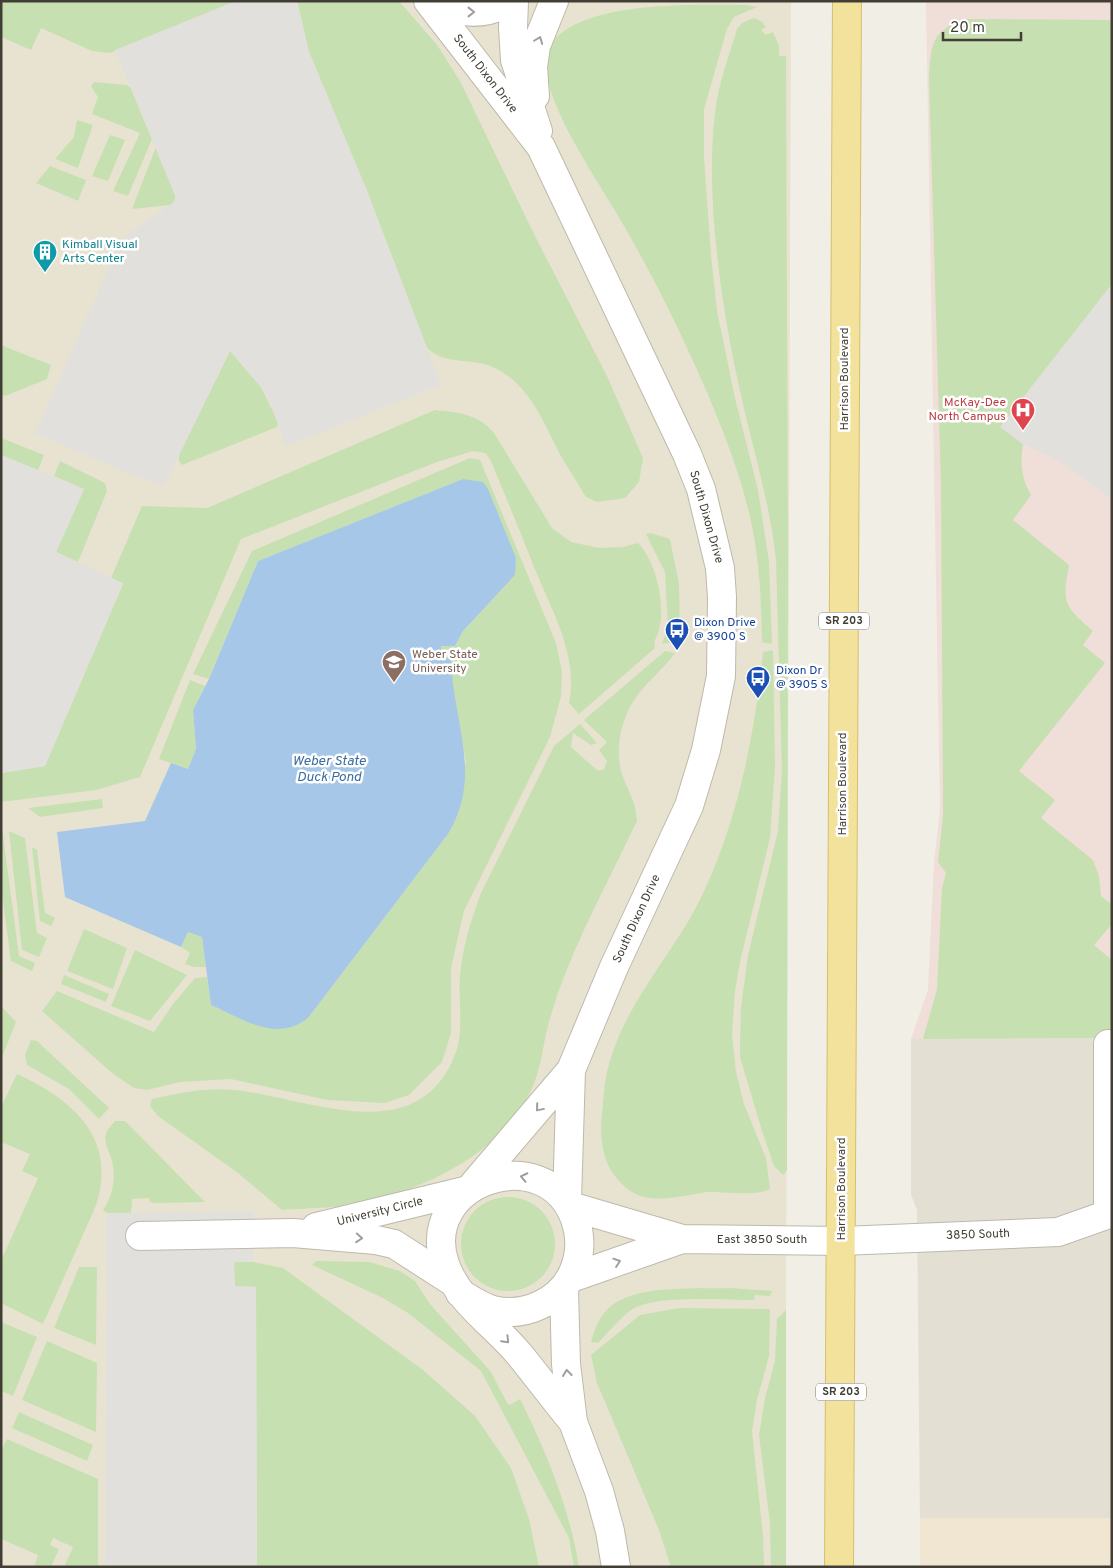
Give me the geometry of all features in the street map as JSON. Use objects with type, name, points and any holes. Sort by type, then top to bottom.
[{"type":"main road","name":"Harrison Boulevard","points":[[839,1567],[847,1]]},
{"type":"street","name":"South Dixon Drive","points":[[428,1],[539,135]]},
{"type":"street","points":[[432,1],[459,12],[474,13],[488,11],[510,1]]},
{"type":"street","name":"South Dixon Drive","points":[[514,1],[515,60],[539,135],[687,454],[701,489],[720,568],[722,597],[721,676],[714,717],[690,806],[590,1020],[571,1070],[568,1203]]},
{"type":"street","points":[[539,135],[533,67],[536,46],[554,1]]},
{"type":"street","points":[[1108,1044],[1110,1214]]},
{"type":"street","name":"South Dixon Drive","points":[[469,1189],[571,1070]]},
{"type":"street","points":[[573,1422],[519,1354],[457,1287],[444,1260],[442,1236],[449,1213],[469,1189],[494,1177],[517,1176],[539,1181],[568,1203],[578,1228],[580,1242],[578,1256],[567,1283],[566,1364],[573,1422],[610,1531],[616,1567]]},
{"type":"street","name":"University Circle","points":[[293,1233],[469,1189]]},
{"type":"street","name":"East 3850 South","points":[[568,1203],[682,1239],[842,1240]]},
{"type":"street","name":"3850 South","points":[[842,1240],[1058,1232],[1110,1214]]},
{"type":"street","name":"University Circle","points":[[140,1236],[293,1233],[376,1240],[394,1244],[457,1287]]},
{"type":"street","name":"East 3850 South","points":[[567,1283],[682,1239]]},
{"type":"street","points":[[457,1287],[478,1304],[494,1310],[510,1312],[527,1310],[542,1305],[567,1283]]},
{"type":"shaded area","name":"Weber State University","points":[[1,1],[791,1],[785,1567],[1,1567]]},
{"type":"shaded area","points":[[236,1],[297,1],[309,52],[367,191],[441,385],[286,446],[273,410],[261,387],[230,351],[164,486],[133,475],[35,433],[122,238],[174,202],[176,198],[115,50]]},
{"type":"shaded area","name":"McKay-Dee North Campus","points":[[926,1],[1112,1],[1112,1038],[911,1039],[928,990],[934,862],[940,810]]},
{"type":"shaded area","points":[[1112,284],[1112,499],[1060,461],[1023,444],[1000,427]]},
{"type":"shaded area","points":[[1,455],[84,489],[56,552],[123,583],[45,766],[1,773]]},
{"type":"shaded area","points":[[1112,1038],[1112,1518],[920,1518],[917,1210],[911,1195],[911,1039]]},
{"type":"shaded area","points":[[253,1212],[253,1262],[233,1262],[235,1286],[256,1287],[257,1567],[105,1567],[107,1213]]},
{"type":"shaded area","points":[[920,1518],[1112,1518],[1112,1567],[920,1567]]},
{"type":"green space","points":[[1,1],[236,1],[110,53],[92,51],[41,28],[31,50],[1,37]]},
{"type":"green space","points":[[297,1],[399,1],[437,45],[460,81],[534,234],[607,376],[643,458],[639,482],[625,498],[597,502],[586,497],[562,458],[535,407],[518,385],[507,376],[495,368],[442,357],[434,354],[427,348],[367,191],[309,52]]},
{"type":"green space","points":[[746,5],[757,7],[734,17],[727,29],[704,109],[704,158],[717,311],[735,398],[758,490],[769,562],[772,644],[762,642],[760,582],[754,537],[743,490],[709,397],[652,278],[567,129],[548,83],[546,63],[549,47],[563,32],[584,21],[610,13],[638,8],[668,6]]},
{"type":"green space","points":[[754,18],[762,22],[766,27],[761,30],[766,35],[773,32],[779,46],[779,56],[786,56],[788,555],[787,1170],[783,1175],[774,1166],[740,1057],[741,1008],[748,955],[778,831],[782,771],[776,560],[769,516],[726,321],[716,250],[712,179],[712,145],[716,102],[721,81],[737,29],[742,23]]},
{"type":"green space","name":"McKay-Dee North Campus","points":[[966,19],[1112,20],[1112,284],[1001,427],[1023,444],[1022,471],[1031,495],[1013,520],[1069,565],[1066,588],[1068,603],[1076,615],[1093,631],[1083,645],[1105,663],[1019,771],[1055,800],[1041,818],[1093,860],[1099,876],[1101,896],[1112,905],[1112,924],[1094,945],[1112,960],[1112,1038],[923,1039],[937,989],[942,888],[946,873],[938,862],[943,815],[941,486],[929,79],[932,48],[939,34],[954,23]]},
{"type":"green space","points":[[94,82],[127,85],[131,88],[152,139],[128,196],[113,191],[140,133],[92,114],[98,97],[91,86]]},
{"type":"green space","points":[[77,120],[93,125],[78,168],[55,159],[74,137]]},
{"type":"green space","points":[[110,135],[125,140],[108,181],[92,176]]},
{"type":"green space","points":[[156,147],[176,195],[174,202],[170,205],[132,209]]},
{"type":"green space","points":[[50,166],[86,180],[78,201],[36,183]]},
{"type":"green space","points":[[1,345],[51,365],[47,379],[5,396],[1,394]]},
{"type":"green space","points":[[230,351],[261,387],[278,422],[277,427],[182,465],[179,461],[179,454]]},
{"type":"green space","points":[[435,410],[467,415],[488,427],[494,433],[552,528],[571,542],[599,548],[623,547],[638,543],[650,561],[660,596],[661,620],[655,648],[579,714],[569,703],[570,668],[562,633],[490,459],[485,453],[473,451],[437,462],[241,539],[140,777],[96,790],[1,802],[1,773],[45,766],[123,584],[111,578],[142,506],[207,508]]},
{"type":"green space","points":[[1,438],[44,455],[38,470],[1,455]]},
{"type":"green space","points":[[470,458],[480,460],[556,643],[562,671],[561,696],[550,737],[464,911],[451,968],[451,1033],[442,1062],[409,1095],[385,1103],[327,1100],[231,1079],[180,1082],[147,1090],[134,1088],[112,1073],[42,1011],[57,991],[154,1032],[173,1004],[195,978],[207,977],[211,1005],[247,1021],[272,1028],[296,1025],[308,1018],[448,834],[466,762],[451,678],[451,657],[442,658],[441,646],[455,646],[463,631],[515,575],[463,479],[258,561],[209,679],[193,674],[252,551]]},
{"type":"green space","points":[[60,461],[105,483],[107,491],[78,562],[56,552],[84,489],[54,476]]},
{"type":"green space","points":[[651,533],[670,539],[679,584],[680,634],[678,641],[662,644],[668,627],[665,572],[646,534]]},
{"type":"green space","points":[[773,650],[775,767],[770,838],[740,962],[735,991],[732,1035],[736,1072],[744,1104],[766,1158],[770,1189],[756,1193],[706,1192],[663,1198],[645,1197],[621,1184],[606,1161],[601,1129],[607,1073],[622,1028],[643,991],[689,920],[715,866],[735,808],[747,757],[757,705],[763,652]]},
{"type":"green space","points":[[665,651],[675,653],[644,687],[630,706],[621,731],[620,766],[634,805],[637,821],[566,971],[551,1016],[532,1088],[520,1110],[485,1147],[441,1175],[392,1195],[348,1205],[282,1210],[238,1173],[158,1116],[150,1106],[152,1099],[213,1089],[234,1090],[358,1112],[389,1110],[416,1102],[439,1083],[456,1052],[460,1034],[461,966],[474,913],[481,893],[554,746],[580,724],[597,743],[591,745],[573,733],[571,747],[598,771],[604,769],[607,761],[599,750],[607,742],[584,720]]},
{"type":"green space","points":[[190,680],[205,686],[193,710],[196,749],[188,769],[159,759]]},
{"type":"green space","points":[[102,799],[103,808],[40,817],[28,808]]},
{"type":"green space","points":[[1,820],[19,956],[35,963],[32,971],[11,961],[1,887]]},
{"type":"green space","points":[[9,831],[25,838],[37,933],[47,938],[39,957],[22,950]]},
{"type":"green space","points":[[32,847],[37,850],[45,913],[55,918],[51,926],[40,921]]},
{"type":"green space","points":[[84,929],[127,948],[113,989],[67,971]]},
{"type":"green space","points":[[188,932],[202,937],[206,967],[194,967],[185,964],[190,953],[181,947]]},
{"type":"green space","points":[[135,950],[187,975],[150,1021],[111,1006]]},
{"type":"green space","points":[[64,975],[109,994],[106,1002],[61,984]]},
{"type":"green space","points":[[1,1006],[16,1022],[3,1055],[1,1055]]},
{"type":"green space","points":[[31,1040],[37,1041],[109,1108],[99,1119],[69,1089],[27,1065],[25,1055]]},
{"type":"green space","points":[[17,1074],[56,1096],[72,1109],[85,1124],[95,1141],[101,1160],[101,1181],[96,1205],[43,1324],[1,1303],[1,1261],[38,1178],[22,1171],[30,1154],[1,1142],[1,1107]]},
{"type":"green space","points":[[115,1121],[125,1121],[205,1202],[155,1203],[150,1202],[149,1198],[132,1199],[131,1213],[107,1213],[103,1210],[109,1199],[114,1180],[113,1167],[105,1137],[107,1130]]},
{"type":"green space","points":[[499,1197],[517,1197],[542,1210],[552,1226],[555,1244],[552,1262],[542,1278],[517,1291],[499,1291],[474,1278],[461,1253],[461,1235],[474,1210]]},
{"type":"green space","points":[[316,1261],[369,1262],[400,1271],[415,1281],[430,1304],[491,1372],[507,1403],[510,1405],[520,1399],[556,1481],[575,1545],[579,1567],[574,1567],[569,1538],[481,1371],[408,1313],[383,1298],[312,1265]]},
{"type":"green space","points":[[234,1262],[253,1262],[283,1268],[423,1370],[475,1416],[511,1468],[529,1519],[539,1567],[257,1567],[256,1287],[235,1286]]},
{"type":"green space","points":[[79,1267],[97,1267],[96,1345],[54,1328]]},
{"type":"green space","points":[[730,1288],[772,1291],[770,1296],[755,1295],[754,1300],[690,1299],[641,1305],[631,1310],[618,1321],[598,1343],[591,1342],[602,1315],[615,1303],[627,1297],[640,1293],[671,1289]]},
{"type":"green space","points":[[679,1308],[770,1309],[769,1356],[757,1400],[752,1431],[763,1536],[764,1567],[671,1567],[659,1530],[597,1383],[591,1355],[640,1315]]},
{"type":"green space","points":[[786,1310],[786,1567],[771,1567],[770,1523],[759,1435],[765,1398],[775,1361],[777,1319]]},
{"type":"green space","points":[[1,1322],[37,1337],[13,1396],[1,1391]]},
{"type":"green space","points":[[47,1341],[97,1363],[96,1432],[22,1400]]},
{"type":"green space","points":[[19,1412],[93,1445],[87,1461],[12,1428]]},
{"type":"green space","points":[[7,1439],[98,1479],[98,1567],[64,1567],[73,1547],[53,1538],[50,1545],[59,1549],[51,1567],[34,1567],[38,1555],[1,1539],[1,1451]]},
{"type":"water","name":"Weber State Duck Pond","points":[[463,479],[483,482],[488,489],[516,558],[515,575],[463,631],[455,646],[441,646],[442,658],[451,657],[463,747],[464,790],[459,812],[448,834],[308,1018],[296,1025],[272,1029],[247,1022],[211,1005],[202,937],[188,932],[181,947],[65,897],[57,832],[145,821],[171,763],[188,769],[196,749],[193,710],[209,679],[258,561]]},
{"type":"place","name":"Kimball Visual Arts Center","points":[[45,273]]},
{"type":"place","name":"McKay-Dee North Campus","points":[[1023,431]]},
{"type":"place","name":"Dixon Drive @ 3900 S","points":[[677,651]]},
{"type":"place","name":"Weber State University","points":[[394,683]]},
{"type":"place","name":"Dixon Dr @ 3905 S","points":[[758,699]]}]
